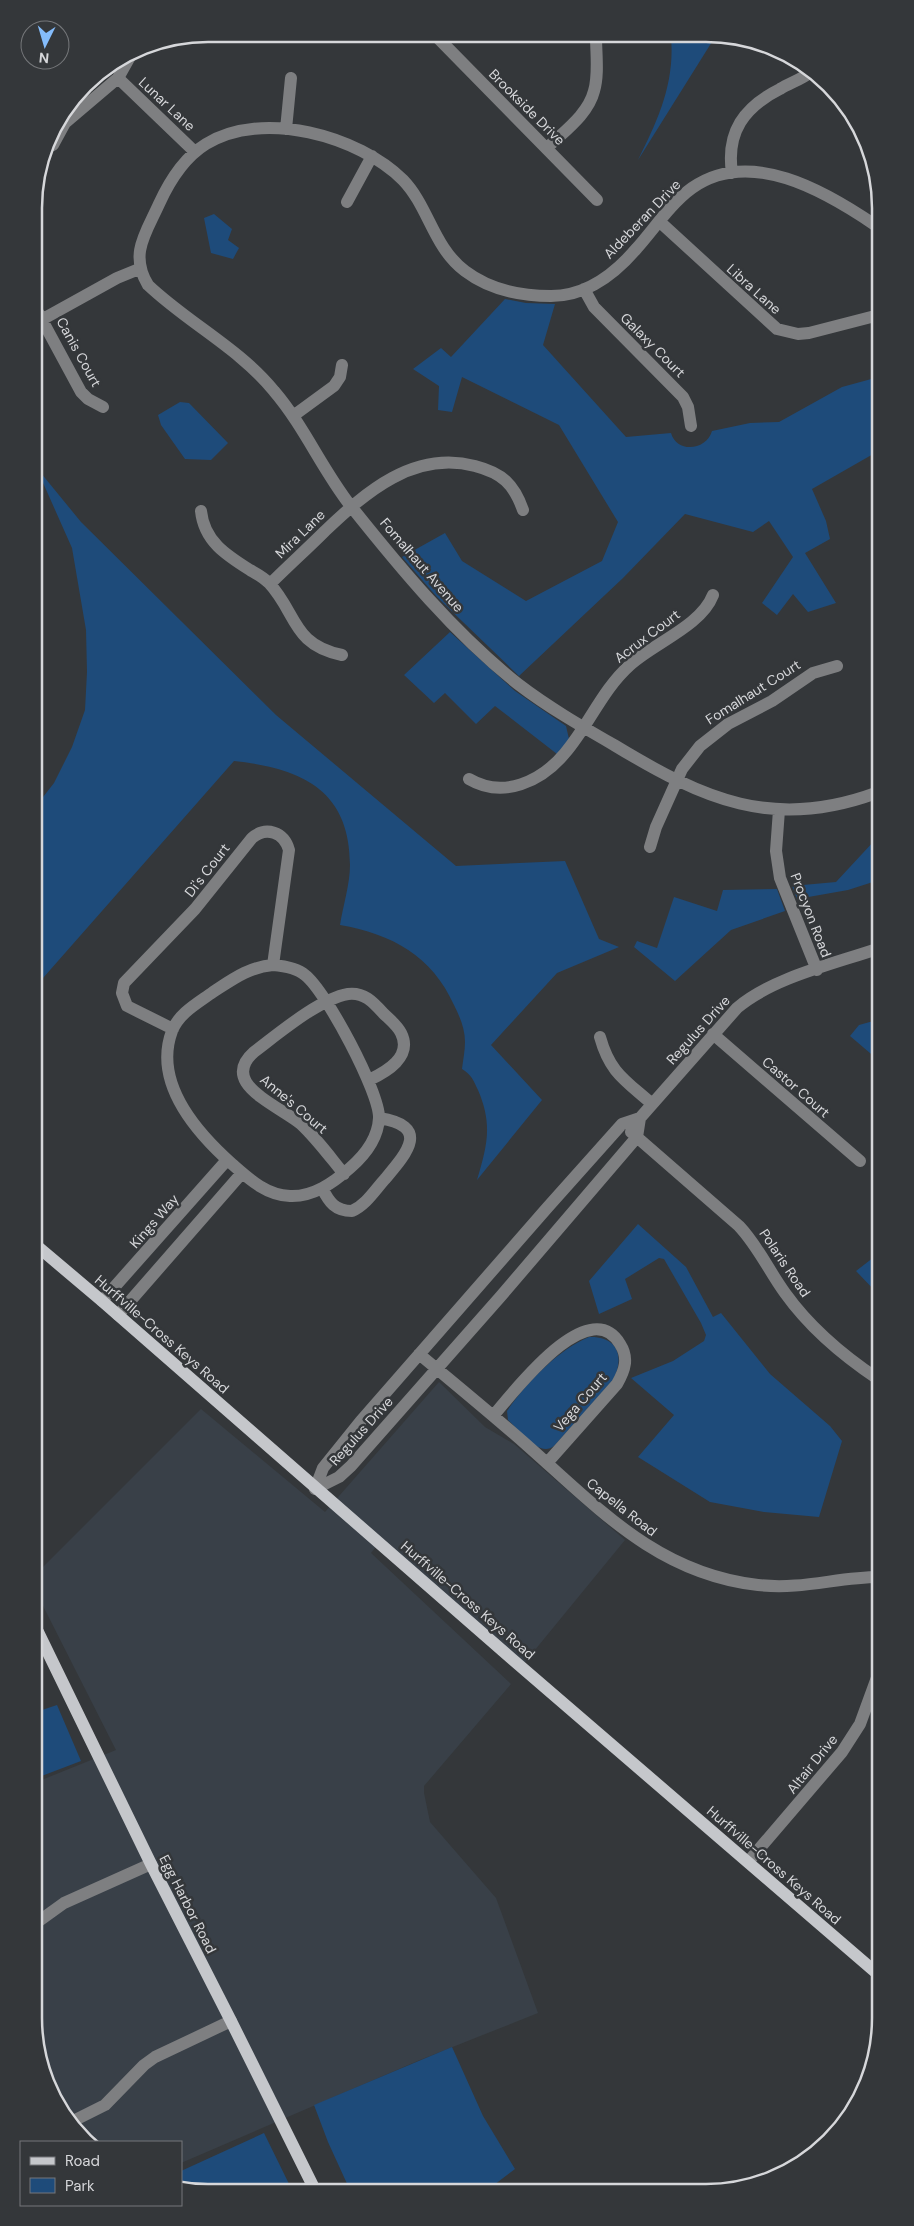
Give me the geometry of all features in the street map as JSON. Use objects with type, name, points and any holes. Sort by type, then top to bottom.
[{"type":"main road","name":"Hurffville-Cross Keys Road","points":[[42,1251],[102,1300],[315,1489],[871,1968]]},
{"type":"main road","name":"Egg Harbor Road","points":[[42,1641],[151,1864],[232,2020],[312,2184]]},
{"type":"street","name":"Brookside Drive","points":[[442,42],[597,200]]},
{"type":"street","points":[[547,148],[586,110],[591,101],[596,83],[596,42]]},
{"type":"street","points":[[68,119],[118,78],[125,65]]},
{"type":"street","points":[[732,173],[731,143],[748,111],[769,94],[805,75]]},
{"type":"street","name":"Lunar Lane","points":[[118,78],[195,152]]},
{"type":"street","points":[[286,129],[291,78]]},
{"type":"street","name":"Aldeberan Drive","points":[[195,152],[213,140],[233,133],[260,128],[286,129],[325,137],[372,156],[389,168],[412,190],[444,251],[463,269],[474,277],[502,291],[532,295],[559,296],[584,289],[617,269],[676,202],[693,188],[716,176],[749,171],[767,173],[829,197],[872,224]]},
{"type":"street","points":[[43,320],[117,278],[139,269],[140,245],[161,200],[178,172],[195,152]]},
{"type":"street","points":[[347,202],[372,156]]},
{"type":"street","name":"Libra Lane","points":[[660,222],[777,329],[798,334],[809,333],[872,317]]},
{"type":"street","name":"Fomalhaut Avenue","points":[[139,269],[148,285],[155,292],[252,366],[293,416],[352,506],[408,574],[473,644],[521,686],[583,727],[677,781],[699,792],[731,802],[778,810],[801,810],[846,804],[872,795]]},
{"type":"street","name":"Galaxy Court","points":[[584,289],[594,307],[683,397],[688,407],[691,426]]},
{"type":"street","name":"Canis Court","points":[[43,320],[81,392],[88,399],[103,407]]},
{"type":"street","points":[[293,416],[334,386],[340,377],[342,365]]},
{"type":"street","name":"Mira Lane","points":[[270,584],[352,506],[375,487],[398,474],[423,465],[446,463],[472,465],[499,476],[512,486],[523,510]]},
{"type":"street","points":[[201,511],[202,523],[216,546],[224,554],[270,584],[298,630],[321,649],[342,655]]},
{"type":"street","name":"Acrux Court","points":[[468,779],[486,787],[511,788],[524,785],[546,772],[564,755],[605,691],[621,673],[695,619],[704,611],[713,595]]},
{"type":"street","name":"Fomalhaut Court","points":[[650,847],[656,827],[677,781],[693,752],[716,732],[772,701],[813,673],[837,666]]},
{"type":"street","name":"Procyon Road","points":[[778,810],[776,851],[780,878],[817,970]]},
{"type":"street","name":"Di's Court","points":[[173,1029],[128,1006],[122,993],[124,983],[195,909],[252,838],[265,831],[272,832],[283,838],[288,850],[274,965]]},
{"type":"street","name":"Regulus Drive","points":[[640,1118],[729,1015],[750,997],[774,985],[872,951]]},
{"type":"street","points":[[274,965],[290,968],[304,974],[327,1002],[368,1080],[377,1102],[379,1118],[375,1136],[368,1150],[344,1174],[322,1188],[298,1196],[277,1194],[259,1187],[242,1173],[192,1122],[178,1098],[168,1061],[169,1043],[173,1029],[192,1007],[240,974],[256,967],[274,965]]},
{"type":"street","points":[[327,1002],[350,994],[363,995],[372,1001],[400,1031],[402,1050],[397,1062],[383,1073],[368,1080]]},
{"type":"street","name":"Anne's Court","points":[[327,1002],[301,1017],[254,1052],[245,1062],[243,1072],[247,1083],[252,1089],[308,1130],[344,1174]]},
{"type":"street","name":"Castor Court","points":[[713,1034],[860,1162]]},
{"type":"street","points":[[600,1037],[606,1056],[616,1072],[652,1104]]},
{"type":"street","points":[[322,1188],[333,1205],[339,1209],[352,1211],[364,1203],[405,1156],[410,1142],[408,1131],[398,1121],[379,1118]]},
{"type":"street","points":[[622,1124],[640,1118],[637,1137]]},
{"type":"street","name":"Regulus Drive","points":[[315,1489],[323,1468],[363,1419],[622,1124]]},
{"type":"street","name":"Polaris Road","points":[[622,1124],[739,1226],[753,1242],[778,1283],[799,1311],[834,1346],[871,1374]]},
{"type":"street","name":"Regulus Drive","points":[[315,1489],[340,1477],[437,1369],[637,1137]]},
{"type":"street","name":"Kings Way","points":[[102,1300],[228,1160]]},
{"type":"street","points":[[118,1314],[242,1173]]},
{"type":"street","name":"Vega Court","points":[[494,1416],[540,1363],[561,1345],[582,1332],[592,1329],[601,1330],[612,1335],[624,1350],[626,1361],[624,1373],[618,1384],[547,1463]]},
{"type":"street","name":"Capella Road","points":[[419,1354],[494,1416],[631,1536],[666,1557],[703,1573],[737,1582],[776,1587],[813,1586],[871,1578]]},
{"type":"street","points":[[363,1419],[380,1433]]},
{"type":"street","name":"Altair Drive","points":[[748,1862],[842,1752],[860,1724],[871,1702]]},
{"type":"street","points":[[42,1919],[64,1903],[151,1864]]},
{"type":"street","points":[[77,2119],[105,2105],[144,2065],[232,2020]]},
{"type":"shaded area","points":[[439,1382],[485,1427],[514,1444],[625,1540],[521,1667],[379,1543],[371,1553],[511,1684],[424,1786],[424,1793],[430,1822],[496,1898],[538,2013],[420,2060],[182,2163],[182,2141],[98,2141],[84,2127],[65,2101],[48,2061],[44,2039],[42,2018],[42,1780],[116,1750],[42,1604],[42,1568],[201,1409],[325,1512]]},
{"type":"green space","points":[[671,42],[712,43],[638,160],[664,101],[672,54]]},
{"type":"green space","points":[[214,214],[232,229],[228,240],[239,248],[233,259],[211,253],[204,218]]},
{"type":"green space","points":[[505,299],[526,303],[555,304],[543,345],[626,437],[671,433],[674,440],[685,447],[698,446],[709,437],[712,431],[750,423],[779,422],[842,387],[872,379],[872,455],[812,489],[826,521],[830,539],[805,553],[836,603],[808,612],[793,594],[777,615],[762,603],[793,557],[769,521],[753,532],[685,514],[623,578],[519,676],[437,597],[402,557],[445,533],[462,561],[526,601],[602,561],[618,522],[559,425],[462,377],[452,412],[438,410],[439,386],[413,369],[441,348],[451,357]]},
{"type":"green space","points":[[180,402],[189,403],[228,443],[211,460],[185,459],[161,425],[158,415]]},
{"type":"green space","points":[[43,475],[81,522],[276,715],[456,866],[565,861],[599,939],[619,947],[557,973],[491,1045],[542,1100],[477,1180],[486,1146],[486,1114],[478,1090],[470,1076],[462,1069],[465,1037],[458,1014],[445,988],[434,973],[408,950],[377,934],[340,925],[350,872],[348,839],[341,818],[331,801],[317,787],[300,777],[258,764],[234,761],[43,979],[43,797],[54,783],[72,747],[85,710],[87,672],[86,630],[72,548],[43,482]]},
{"type":"green space","points":[[450,632],[515,691],[566,726],[569,739],[557,754],[495,706],[476,724],[445,693],[434,703],[404,675]]},
{"type":"green space","points":[[872,844],[872,882],[848,890],[797,899],[792,886],[836,882]]},
{"type":"green space","points":[[777,889],[785,911],[731,930],[675,981],[634,947],[637,941],[657,948],[674,897],[717,911],[723,890]]},
{"type":"green space","points":[[872,1022],[872,1054],[850,1036],[859,1025]]},
{"type":"green space","points":[[638,1224],[686,1267],[713,1317],[721,1313],[770,1374],[830,1426],[842,1441],[819,1517],[764,1512],[710,1502],[638,1457],[674,1415],[631,1378],[673,1361],[704,1341],[706,1335],[664,1259],[659,1258],[625,1279],[632,1299],[599,1314],[589,1281]]},
{"type":"green space","points":[[871,1259],[871,1287],[856,1271]]},
{"type":"green space","points":[[589,1337],[607,1340],[613,1344],[618,1356],[617,1372],[613,1380],[554,1446],[548,1449],[536,1446],[523,1436],[508,1420],[507,1411],[523,1390],[544,1368],[566,1350]]},
{"type":"green space","points":[[57,1705],[81,1761],[42,1776],[42,1710]]},
{"type":"green space","points":[[452,2047],[483,2116],[515,2169],[495,2184],[347,2184],[314,2105]]},
{"type":"green space","points":[[264,2133],[289,2184],[197,2183],[182,2181],[182,2171]]}]
